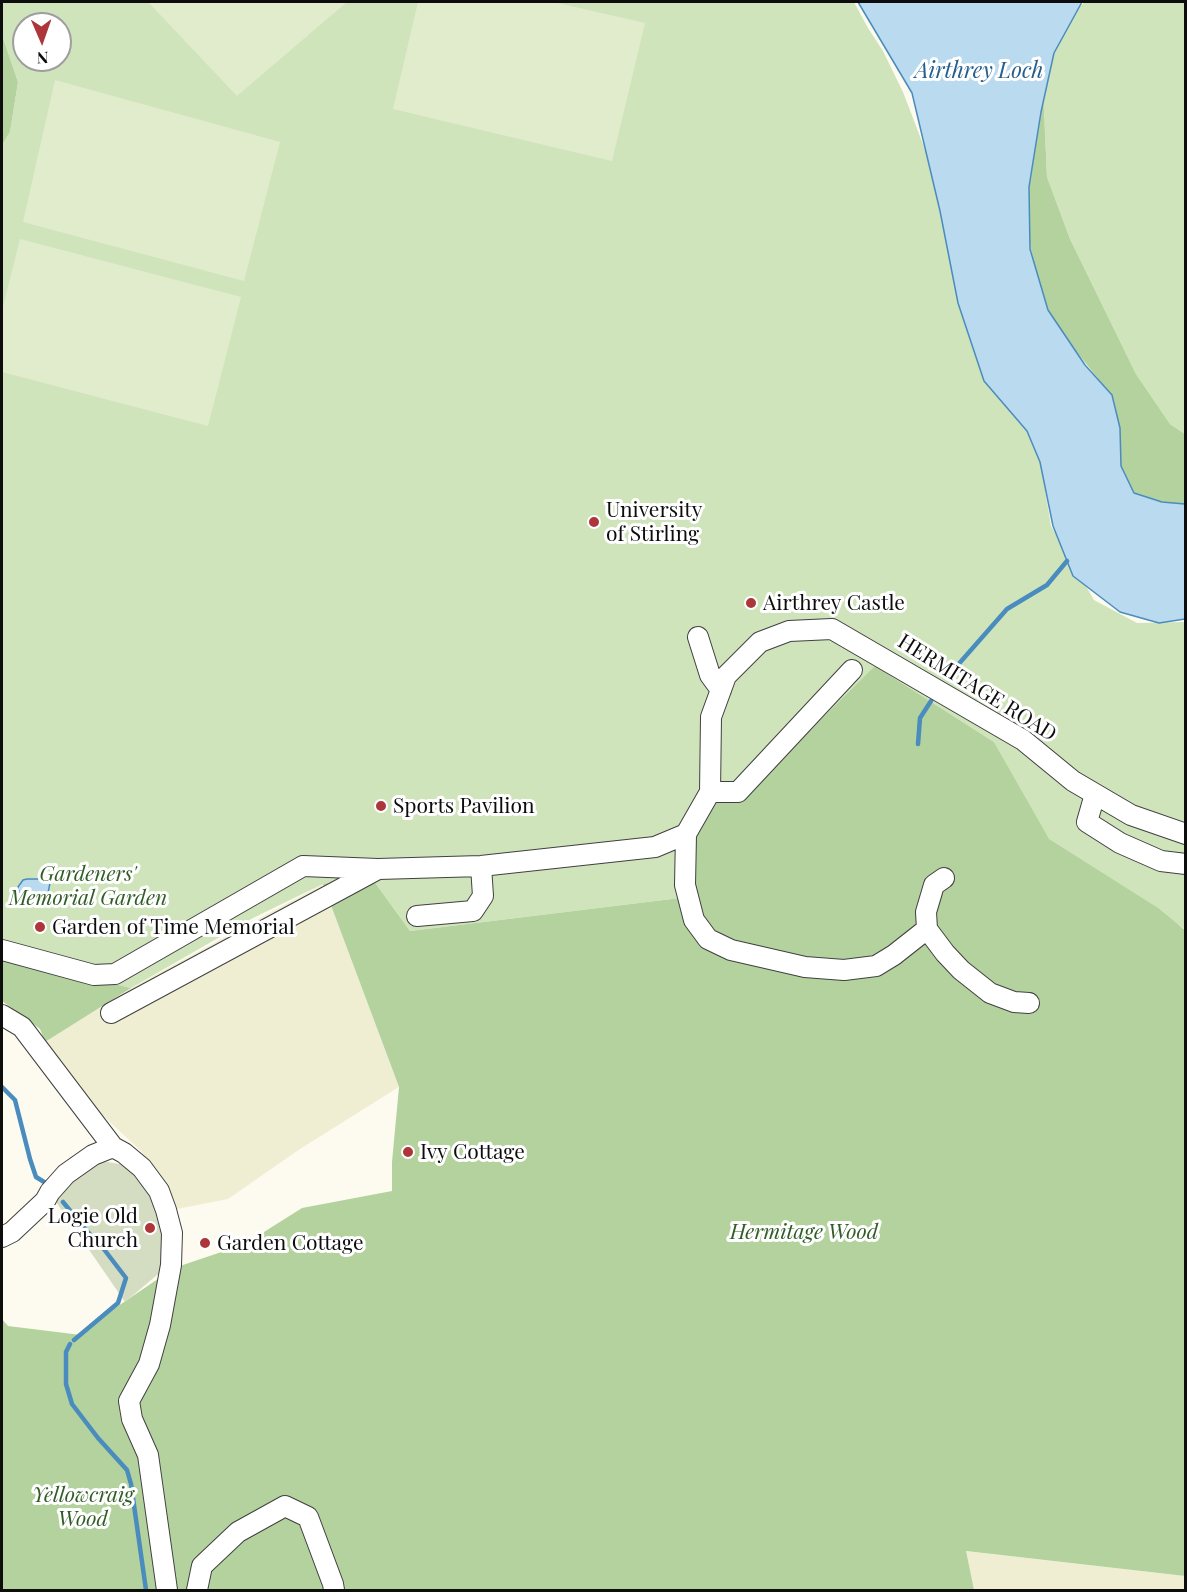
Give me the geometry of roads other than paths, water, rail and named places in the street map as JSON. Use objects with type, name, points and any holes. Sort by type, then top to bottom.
[{"type":"street","name":"HERMITAGE ROAD","points":[[686,834],[710,792],[711,717],[726,676],[760,642],[789,631],[832,629],[1023,740],[1073,781],[1131,815],[1185,834]]},
{"type":"street","points":[[698,637],[710,675],[721,690]]},
{"type":"street","points":[[710,792],[738,792],[852,670]]},
{"type":"street","points":[[1095,794],[1086,822],[1120,843],[1161,861],[1185,864]]},
{"type":"street","points":[[2,950],[94,975],[115,974],[303,866],[378,869],[481,866],[655,847],[686,834],[685,885],[694,920],[708,939],[731,950],[805,967],[844,970],[876,966],[927,929]]},
{"type":"street","points":[[417,916],[473,911],[483,896],[481,866]]},
{"type":"street","points":[[111,1013],[378,869]]},
{"type":"street","points":[[944,878],[934,885],[927,912],[927,929],[961,970],[990,993],[1014,1002],[1029,1003]]},
{"type":"street","points":[[2,1015],[22,1027],[113,1148],[124,1152],[142,1168],[159,1191],[172,1233],[171,1265],[160,1324],[149,1364],[129,1401],[132,1419],[148,1455],[167,1590]]},
{"type":"street","points":[[2,1237],[12,1232],[45,1201],[66,1174],[93,1155],[113,1148]]},
{"type":"street","points":[[197,1590],[202,1566],[238,1532],[285,1506],[308,1517],[334,1590]]},
{"type":"water","name":"Airthrey Loch","points":[[858,2],[1082,2],[1054,53],[1041,112],[1029,187],[1030,249],[1048,310],[1085,365],[1112,395],[1120,428],[1121,466],[1134,493],[1162,502],[1185,504],[1185,619],[1159,623],[1120,612],[1073,576],[1053,526],[1040,462],[1027,431],[984,381],[958,303],[940,211],[912,93]]},
{"type":"water","points":[[47,879],[50,883],[48,893],[31,899],[23,897],[18,887],[23,880]]},
{"type":"waterway","points":[[949,675],[1007,609],[1047,585],[1067,561]]},
{"type":"waterway","points":[[918,744],[920,718],[931,701]]},
{"type":"waterway","points":[[2,1087],[15,1100],[36,1177],[49,1185]]},
{"type":"waterway","points":[[63,1202],[126,1278],[118,1303],[74,1340]]},
{"type":"waterway","points":[[70,1344],[66,1352],[66,1384],[72,1404],[127,1470],[146,1590]]},
{"type":"place","name":"University of Stirling","points":[[594,522]]},
{"type":"place","name":"Airthrey Castle","points":[[751,603]]},
{"type":"place","name":"Sports Pavilion","points":[[381,806]]},
{"type":"place","name":"Garden of Time Memorial","points":[[40,927]]},
{"type":"place","name":"Ivy Cottage","points":[[408,1152]]},
{"type":"place","name":"Logie Old Church","points":[[150,1228]]},
{"type":"place","name":"Garden Cottage","points":[[205,1243]]},
{"type":"park label","name":"Gardeners' Memorial Garden","points":[[88,886]]},
{"type":"park label","name":"Hermitage Wood","points":[[804,1232]]},
{"type":"park label","name":"Yellowcraig Wood","points":[[83,1507]]}]
